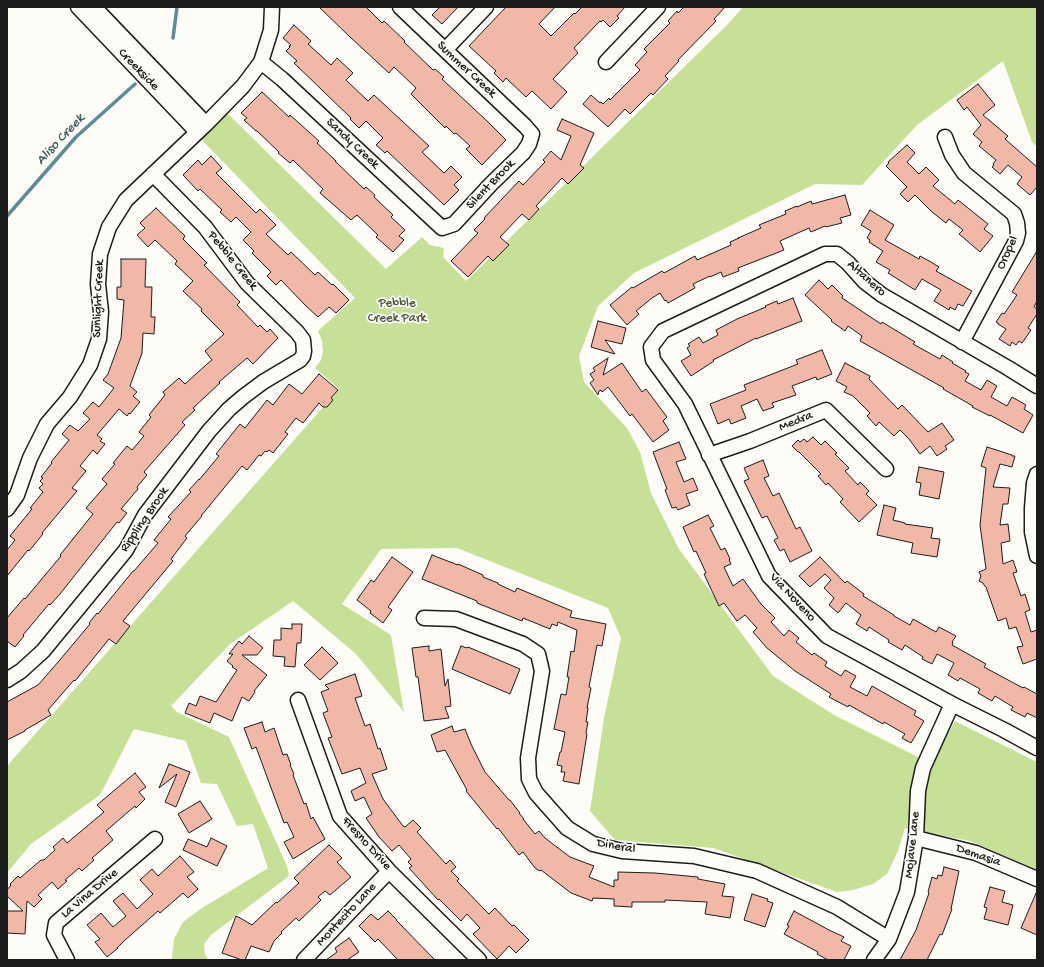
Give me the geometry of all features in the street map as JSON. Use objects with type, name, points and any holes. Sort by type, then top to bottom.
[{"type":"street","name":"Creekside","points":[[78,7],[202,128]]},
{"type":"street","name":"Creekside","points":[[94,7],[202,128]]},
{"type":"street","name":"Sunlight Creek","points":[[7,509],[17,495],[30,458],[47,424],[70,397],[90,365],[99,339],[101,312],[98,284],[100,254],[109,227],[126,200],[202,128],[243,86],[261,62],[271,30],[272,7]]},
{"type":"street","name":"Summer Creek","points":[[400,7],[532,134]]},
{"type":"street","points":[[445,50],[486,7]]},
{"type":"street","points":[[606,62],[658,7]]},
{"type":"street","name":"Sandy Creek","points":[[261,62],[282,79],[442,228]]},
{"type":"street","name":"Silent Brook","points":[[442,228],[454,224],[491,184],[523,153],[529,144],[532,134]]},
{"type":"street","name":"Oropel","points":[[945,137],[952,155],[964,173],[1014,214],[1018,233],[1016,241],[962,342]]},
{"type":"street","name":"Pebble Creek","points":[[153,174],[205,227],[247,283],[297,332],[303,340],[304,351]]},
{"type":"street","name":"Altanero","points":[[651,347],[663,331],[825,254],[837,254],[848,263],[865,282],[882,295],[1037,386]]},
{"type":"street","name":"Via Noveno","points":[[651,347],[653,360],[685,404],[769,576],[826,636],[1037,748]]},
{"type":"street","name":"Rippling Brook","points":[[7,680],[21,671],[43,651],[121,556],[145,515],[210,431],[229,409],[264,382],[300,360],[304,356],[304,351]]},
{"type":"street","name":"Medra","points":[[709,455],[826,410],[886,469]]},
{"type":"street","points":[[1037,474],[1034,483],[1032,508],[1032,532],[1037,556]]},
{"type":"street","name":"Dineral","points":[[424,618],[456,619],[523,644],[538,654],[542,671],[528,758],[529,779],[536,793],[567,828],[593,844],[622,851],[694,856],[757,871],[837,907],[889,939]]},
{"type":"street","name":"Fresno Drive","points":[[298,700],[340,816],[389,871],[479,960]]},
{"type":"street","name":"Mojave Lane","points":[[874,960],[889,939],[907,892],[916,838],[918,791],[923,768],[952,704]]},
{"type":"street","name":"Demasia","points":[[916,838],[976,853],[1037,879]]},
{"type":"street","name":"La Vina Drive","points":[[66,960],[54,935],[56,923],[155,839]]},
{"type":"street","name":"Montecito Lane","points":[[304,960],[389,871]]},
{"type":"green space","name":"Pebble Creek Park","points":[[743,7],[1037,7],[1037,147],[1032,142],[1003,61],[917,125],[862,185],[815,184],[634,273],[598,306],[579,356],[584,382],[627,428],[640,452],[651,493],[679,549],[773,676],[834,715],[930,763],[955,721],[1037,762],[1037,870],[970,841],[905,828],[898,851],[887,874],[873,884],[853,890],[837,892],[713,848],[615,840],[590,811],[604,718],[621,638],[608,608],[457,548],[381,549],[342,604],[391,635],[404,712],[355,653],[293,601],[230,644],[171,706],[177,712],[229,737],[287,866],[289,876],[211,935],[204,944],[205,954],[208,960],[172,960],[174,939],[183,922],[202,908],[268,868],[253,824],[237,826],[217,784],[201,783],[186,741],[134,729],[100,795],[31,844],[7,873],[7,766],[339,389],[315,368],[321,360],[323,351],[322,341],[318,331],[355,298],[199,137],[226,112],[386,269],[422,237],[430,245],[444,248],[443,257],[466,281],[728,24]]},
{"type":"building","points":[[319,7],[366,7],[382,23],[384,21],[433,70],[435,69],[444,77],[442,79],[506,140],[482,165],[466,149],[470,146],[456,133],[454,134],[446,126],[445,128],[411,94],[416,88],[394,67],[389,73]]},
{"type":"building","points":[[440,7],[458,7],[442,24],[432,15]]},
{"type":"building","points":[[506,7],[555,7],[539,24],[551,36],[582,7],[625,7],[617,16],[619,18],[610,27],[603,20],[601,22],[600,21],[574,48],[578,53],[553,79],[567,92],[551,109],[532,91],[526,97],[506,78],[503,82],[494,73],[496,71],[469,46]]},
{"type":"building","points":[[684,7],[725,7],[714,19],[716,21],[678,60],[679,61],[665,76],[668,79],[653,95],[651,93],[630,114],[625,109],[608,127],[583,104],[591,95],[603,104],[609,98],[610,100],[640,70],[635,65],[647,52],[644,49],[670,23],[668,21],[677,11],[678,13]]},
{"type":"building","points":[[294,25],[311,41],[308,44],[331,65],[337,58],[353,73],[346,80],[368,101],[374,95],[429,146],[422,152],[444,173],[451,166],[462,177],[454,185],[459,190],[444,205],[387,151],[385,153],[376,145],[383,138],[366,121],[359,128],[350,119],[351,118],[294,63],[297,61],[286,51],[291,45],[283,38]]},
{"type":"building","points":[[978,84],[995,105],[983,115],[1008,136],[1005,139],[1037,167],[1037,187],[1030,195],[1017,184],[1022,177],[1008,165],[1000,174],[992,167],[996,160],[979,146],[982,142],[973,134],[981,125],[967,107],[964,110],[957,100]]},
{"type":"building","points":[[262,92],[289,117],[290,115],[319,141],[317,143],[335,161],[364,189],[366,187],[375,195],[374,197],[393,215],[391,217],[405,230],[399,236],[404,240],[393,252],[376,237],[378,235],[357,215],[351,220],[320,193],[323,189],[293,160],[290,163],[244,120],[247,118],[241,113]]},
{"type":"building","points":[[562,119],[594,133],[580,165],[584,168],[568,184],[562,178],[536,206],[539,209],[529,220],[522,214],[500,237],[509,245],[493,261],[488,256],[468,277],[451,261],[478,233],[474,230],[485,219],[484,218],[519,181],[523,185],[545,162],[543,160],[551,151],[561,160],[571,136],[557,130]]},
{"type":"building","points":[[907,145],[915,153],[907,162],[919,174],[926,167],[939,180],[933,186],[955,204],[958,200],[988,224],[984,229],[993,236],[980,252],[959,234],[963,230],[949,219],[946,223],[932,212],[915,195],[908,202],[900,194],[907,187],[886,166],[889,163],[888,162]]},
{"type":"building","points":[[211,156],[222,168],[216,173],[256,213],[260,209],[276,225],[266,234],[288,255],[291,252],[315,275],[318,272],[349,300],[336,313],[329,307],[318,317],[281,280],[276,285],[267,276],[271,272],[252,253],[254,251],[243,240],[251,232],[236,217],[231,222],[220,212],[222,210],[200,189],[198,191],[183,175],[198,160],[202,165]]},
{"type":"building","points":[[845,195],[851,215],[840,218],[842,223],[825,226],[811,232],[809,228],[780,241],[784,250],[738,268],[739,271],[723,277],[721,272],[710,276],[693,284],[695,288],[668,303],[660,293],[636,311],[639,314],[627,325],[610,305],[632,287],[633,288],[662,271],[664,273],[695,256],[697,260],[731,245],[730,242],[761,228],[759,225],[786,214],[785,211],[811,201],[812,204]]},
{"type":"building","points":[[156,208],[185,236],[183,239],[207,263],[204,265],[240,302],[237,305],[258,327],[260,325],[267,332],[270,329],[278,338],[253,364],[247,358],[219,382],[220,383],[193,408],[195,410],[182,422],[185,425],[144,472],[147,475],[137,487],[138,489],[121,509],[127,513],[119,523],[117,522],[60,594],[50,605],[49,604],[23,635],[24,636],[15,647],[7,641],[7,618],[61,556],[60,555],[93,514],[86,508],[107,484],[102,479],[115,464],[113,463],[127,446],[132,450],[144,436],[139,432],[151,417],[149,415],[165,395],[163,392],[179,378],[185,384],[212,360],[205,351],[224,334],[201,311],[202,309],[183,291],[193,281],[175,264],[177,261],[155,240],[148,247],[137,235],[145,228],[140,223]]},
{"type":"building","points":[[870,210],[894,225],[885,240],[919,259],[920,256],[931,262],[939,267],[936,271],[972,291],[963,306],[958,304],[955,310],[950,307],[949,310],[934,301],[941,290],[922,279],[915,290],[888,273],[890,270],[876,262],[883,251],[869,242],[870,240],[867,238],[871,231],[861,225]]},
{"type":"building","points":[[1037,251],[1037,301],[1034,307],[1037,309],[1037,314],[1028,328],[1031,330],[1022,343],[1019,341],[1016,345],[1012,342],[1010,346],[999,339],[1006,329],[996,322],[1002,313],[1004,314],[1017,295],[1012,292]]},
{"type":"building","points":[[121,259],[146,259],[145,287],[152,287],[151,317],[155,317],[154,334],[143,333],[142,353],[130,386],[137,392],[133,396],[140,402],[127,416],[119,409],[97,435],[102,439],[100,441],[105,444],[97,454],[93,450],[80,466],[86,471],[72,488],[77,491],[7,576],[7,550],[15,540],[10,536],[32,509],[30,508],[43,492],[39,488],[43,484],[40,481],[43,478],[41,477],[69,440],[62,434],[70,425],[78,431],[90,419],[83,413],[93,402],[99,407],[114,388],[103,380],[108,374],[121,338],[124,300],[117,299],[117,287],[121,287]]},
{"type":"building","points":[[819,280],[828,289],[832,285],[843,296],[842,298],[881,324],[882,322],[915,342],[913,344],[940,359],[942,355],[953,362],[952,363],[969,374],[965,381],[981,390],[987,380],[997,386],[991,397],[1007,406],[1012,397],[1026,405],[1024,409],[1033,415],[1023,433],[972,407],[973,406],[943,389],[944,388],[860,341],[862,336],[848,326],[845,331],[831,321],[832,320],[805,295]]},
{"type":"building","points":[[793,298],[802,321],[756,338],[713,360],[714,361],[691,376],[681,361],[691,355],[687,348],[690,346],[688,344],[699,337],[703,343],[718,335],[716,330],[737,319],[777,301],[778,304]]},
{"type":"building","points":[[598,321],[626,328],[622,344],[605,340],[615,354],[591,347]]},
{"type":"building","points":[[822,350],[832,374],[817,380],[816,377],[792,386],[796,395],[772,403],[774,407],[763,411],[757,399],[741,406],[746,418],[731,424],[729,419],[718,424],[710,404],[746,390],[744,385],[798,364],[796,360]]},
{"type":"building","points":[[608,358],[603,375],[622,363],[642,392],[646,389],[667,417],[663,421],[669,430],[653,442],[632,414],[630,416],[608,387],[602,392],[601,390],[599,391],[598,395],[590,383],[594,380],[590,374],[595,371],[593,368]]},
{"type":"building","points":[[845,363],[870,376],[869,379],[898,409],[902,405],[928,432],[942,423],[954,440],[945,446],[947,449],[937,456],[930,446],[920,454],[900,430],[894,436],[879,422],[876,426],[867,416],[870,413],[853,396],[844,392],[847,387],[836,381]]},
{"type":"building","points":[[319,374],[338,390],[331,398],[333,400],[327,407],[323,407],[319,403],[303,423],[296,418],[285,432],[288,434],[273,453],[269,450],[267,452],[265,451],[261,456],[259,455],[247,470],[242,466],[185,536],[187,538],[171,559],[173,561],[123,621],[130,626],[116,644],[109,639],[75,681],[74,680],[48,710],[51,715],[7,740],[7,702],[38,685],[90,624],[89,623],[97,613],[98,614],[158,543],[154,540],[171,519],[168,517],[191,492],[189,490],[219,456],[216,454],[240,424],[245,428],[267,400],[273,405],[289,384],[302,394]]},
{"type":"building","points":[[813,437],[821,445],[825,441],[837,453],[835,454],[849,468],[845,471],[858,485],[860,482],[869,491],[866,494],[877,505],[859,522],[840,502],[843,499],[828,483],[826,485],[818,476],[821,474],[792,446],[798,440],[800,442],[804,439],[807,442]]},
{"type":"building","points":[[679,442],[686,459],[676,462],[684,482],[693,478],[698,490],[686,494],[690,505],[678,510],[676,507],[672,508],[665,490],[667,489],[653,452]]},
{"type":"building","points":[[987,447],[1015,456],[1012,467],[1000,464],[993,487],[1010,488],[1008,504],[1003,504],[1000,525],[1008,524],[1010,541],[1001,543],[1003,564],[1013,560],[1017,572],[1013,573],[1021,596],[1025,594],[1030,610],[1025,612],[1031,632],[1037,630],[1037,659],[1023,664],[1017,647],[1023,646],[1016,627],[1009,629],[1006,618],[998,621],[986,587],[979,581],[981,576],[979,572],[986,569],[980,525],[986,468],[981,466]]},
{"type":"building","points":[[763,460],[769,476],[764,478],[773,496],[779,493],[796,529],[800,527],[812,551],[790,562],[784,549],[780,551],[774,540],[778,538],[767,516],[762,518],[744,481],[749,479],[744,468]]},
{"type":"building","points":[[919,467],[944,472],[939,499],[919,495],[921,483],[916,482]]},
{"type":"building","points":[[884,505],[896,508],[893,520],[905,524],[933,528],[931,538],[940,539],[937,557],[911,553],[913,543],[877,535]]},
{"type":"building","points":[[708,515],[714,526],[710,528],[721,550],[725,548],[730,559],[731,564],[724,567],[733,586],[743,579],[761,604],[775,618],[771,622],[784,636],[789,630],[799,638],[796,642],[812,655],[814,653],[827,662],[825,666],[841,676],[845,670],[856,676],[850,687],[867,696],[872,686],[916,711],[914,715],[924,721],[911,743],[902,738],[905,734],[884,722],[883,724],[849,705],[848,707],[829,697],[831,694],[795,671],[767,648],[753,632],[757,628],[745,615],[737,621],[724,603],[719,606],[704,574],[706,573],[696,551],[694,552],[683,527]]},
{"type":"building","points":[[432,555],[483,575],[483,577],[515,592],[517,588],[572,611],[570,617],[606,624],[602,646],[597,645],[589,687],[591,688],[587,708],[587,734],[579,784],[563,781],[565,772],[561,772],[562,766],[557,765],[565,732],[554,729],[561,694],[566,695],[571,651],[574,652],[577,630],[558,622],[557,626],[552,624],[550,629],[523,618],[522,621],[422,579]]},
{"type":"building","points":[[392,557],[413,572],[388,607],[392,610],[383,623],[357,600],[371,580],[374,582]]},
{"type":"building","points":[[820,557],[845,583],[847,581],[864,594],[863,596],[894,616],[910,625],[913,619],[936,632],[939,627],[956,636],[952,642],[952,645],[986,664],[984,667],[1037,694],[1037,718],[1027,713],[1025,717],[1011,710],[1013,707],[995,696],[992,701],[978,693],[980,689],[960,678],[958,681],[948,675],[954,663],[937,654],[932,664],[922,659],[923,657],[905,645],[902,650],[888,642],[889,640],[869,627],[867,631],[856,624],[861,615],[846,603],[838,613],[829,605],[834,598],[824,588],[831,580],[825,574],[810,587],[799,576]]},
{"type":"building","points":[[292,624],[302,624],[301,643],[297,643],[295,667],[284,666],[285,657],[273,656],[274,640],[281,640],[281,628],[292,629]]},
{"type":"building","points":[[249,636],[263,648],[257,655],[242,655],[267,675],[254,691],[255,692],[249,701],[242,697],[232,721],[214,713],[210,723],[185,713],[189,703],[196,706],[200,696],[216,702],[237,670],[227,661],[233,654],[229,654],[239,641],[242,644]]},
{"type":"building","points":[[429,646],[429,651],[441,649],[445,686],[448,679],[451,706],[445,707],[449,718],[424,721],[418,677],[416,677],[412,648]]},
{"type":"building","points":[[461,646],[468,647],[520,669],[510,694],[452,669]]},
{"type":"building","points":[[322,647],[338,663],[320,680],[304,665]]},
{"type":"building","points":[[355,674],[362,696],[355,698],[365,726],[370,724],[378,749],[380,748],[387,769],[372,774],[383,799],[403,826],[405,827],[413,820],[421,828],[417,832],[446,864],[450,860],[456,867],[451,871],[459,879],[457,881],[489,914],[495,908],[512,926],[514,925],[529,940],[516,953],[509,946],[497,959],[473,934],[480,928],[467,914],[461,921],[439,899],[438,900],[409,868],[412,866],[408,862],[411,859],[399,845],[392,851],[379,837],[366,818],[372,814],[364,797],[355,801],[351,791],[366,783],[360,768],[342,774],[328,738],[332,737],[323,713],[328,711],[321,692],[329,689],[325,685]]},
{"type":"building","points":[[262,722],[265,732],[274,728],[283,755],[287,754],[304,804],[306,803],[311,819],[313,817],[325,839],[293,859],[284,842],[294,837],[287,822],[284,823],[256,747],[252,749],[244,728]]},
{"type":"building","points":[[452,726],[454,732],[465,729],[485,772],[510,800],[535,834],[539,831],[545,838],[570,857],[594,866],[589,877],[614,887],[614,880],[618,880],[618,872],[655,873],[698,877],[698,879],[725,884],[722,896],[734,897],[730,918],[705,914],[707,902],[665,900],[665,902],[632,902],[632,907],[614,906],[614,899],[593,898],[592,901],[571,893],[541,870],[540,871],[535,868],[523,852],[519,855],[466,791],[467,790],[445,750],[437,752],[431,735]]},
{"type":"building","points":[[169,764],[190,772],[176,807],[165,802],[177,774],[159,788]]},
{"type":"building","points":[[135,773],[146,787],[139,792],[145,799],[136,808],[135,806],[106,831],[113,840],[92,858],[94,860],[82,871],[79,868],[65,880],[67,881],[58,889],[52,882],[38,895],[42,899],[34,907],[27,901],[25,934],[7,933],[7,911],[23,911],[7,896],[7,890],[11,885],[10,884],[18,876],[20,878],[41,860],[44,860],[55,850],[53,847],[63,838],[67,843],[104,812],[97,805]]},
{"type":"building","points":[[200,801],[212,819],[189,833],[178,814]]},
{"type":"building","points":[[211,838],[227,846],[217,866],[183,850],[188,839],[207,847]]},
{"type":"building","points":[[329,845],[342,858],[337,862],[351,877],[330,895],[325,891],[318,897],[321,900],[299,921],[296,918],[281,932],[282,933],[274,941],[269,952],[251,946],[245,960],[222,953],[236,916],[252,925],[299,883],[294,878]]},
{"type":"building","points":[[180,856],[194,872],[187,877],[198,889],[188,898],[183,893],[160,913],[158,911],[107,957],[95,942],[100,939],[87,925],[101,913],[113,927],[126,916],[113,901],[123,893],[137,909],[153,894],[140,880],[152,869],[158,876]]},
{"type":"building","points":[[944,867],[959,871],[952,909],[942,935],[940,934],[927,960],[900,960],[916,930],[929,893],[932,877],[937,879],[938,875],[942,876]]},
{"type":"building","points":[[990,887],[1005,891],[1002,902],[1013,905],[1008,925],[984,919],[987,908],[984,907]]},
{"type":"building","points":[[1037,891],[1037,935],[1021,928]]},
{"type":"building","points":[[752,894],[768,899],[767,901],[773,903],[765,927],[744,920]]},
{"type":"building","points":[[388,911],[435,960],[398,960],[378,939],[375,942],[359,926],[371,914],[378,920]]},
{"type":"building","points":[[794,911],[844,937],[841,941],[851,946],[844,960],[828,960],[817,954],[818,952],[784,934],[789,926],[787,925]]},
{"type":"building","points":[[349,938],[359,952],[347,960],[326,960],[337,952],[335,948]]},
{"type":"waterway","name":"Aliso Creek","points":[[173,38],[177,7]]},
{"type":"waterway","name":"Aliso Creek","points":[[7,216],[76,137],[135,84]]}]
